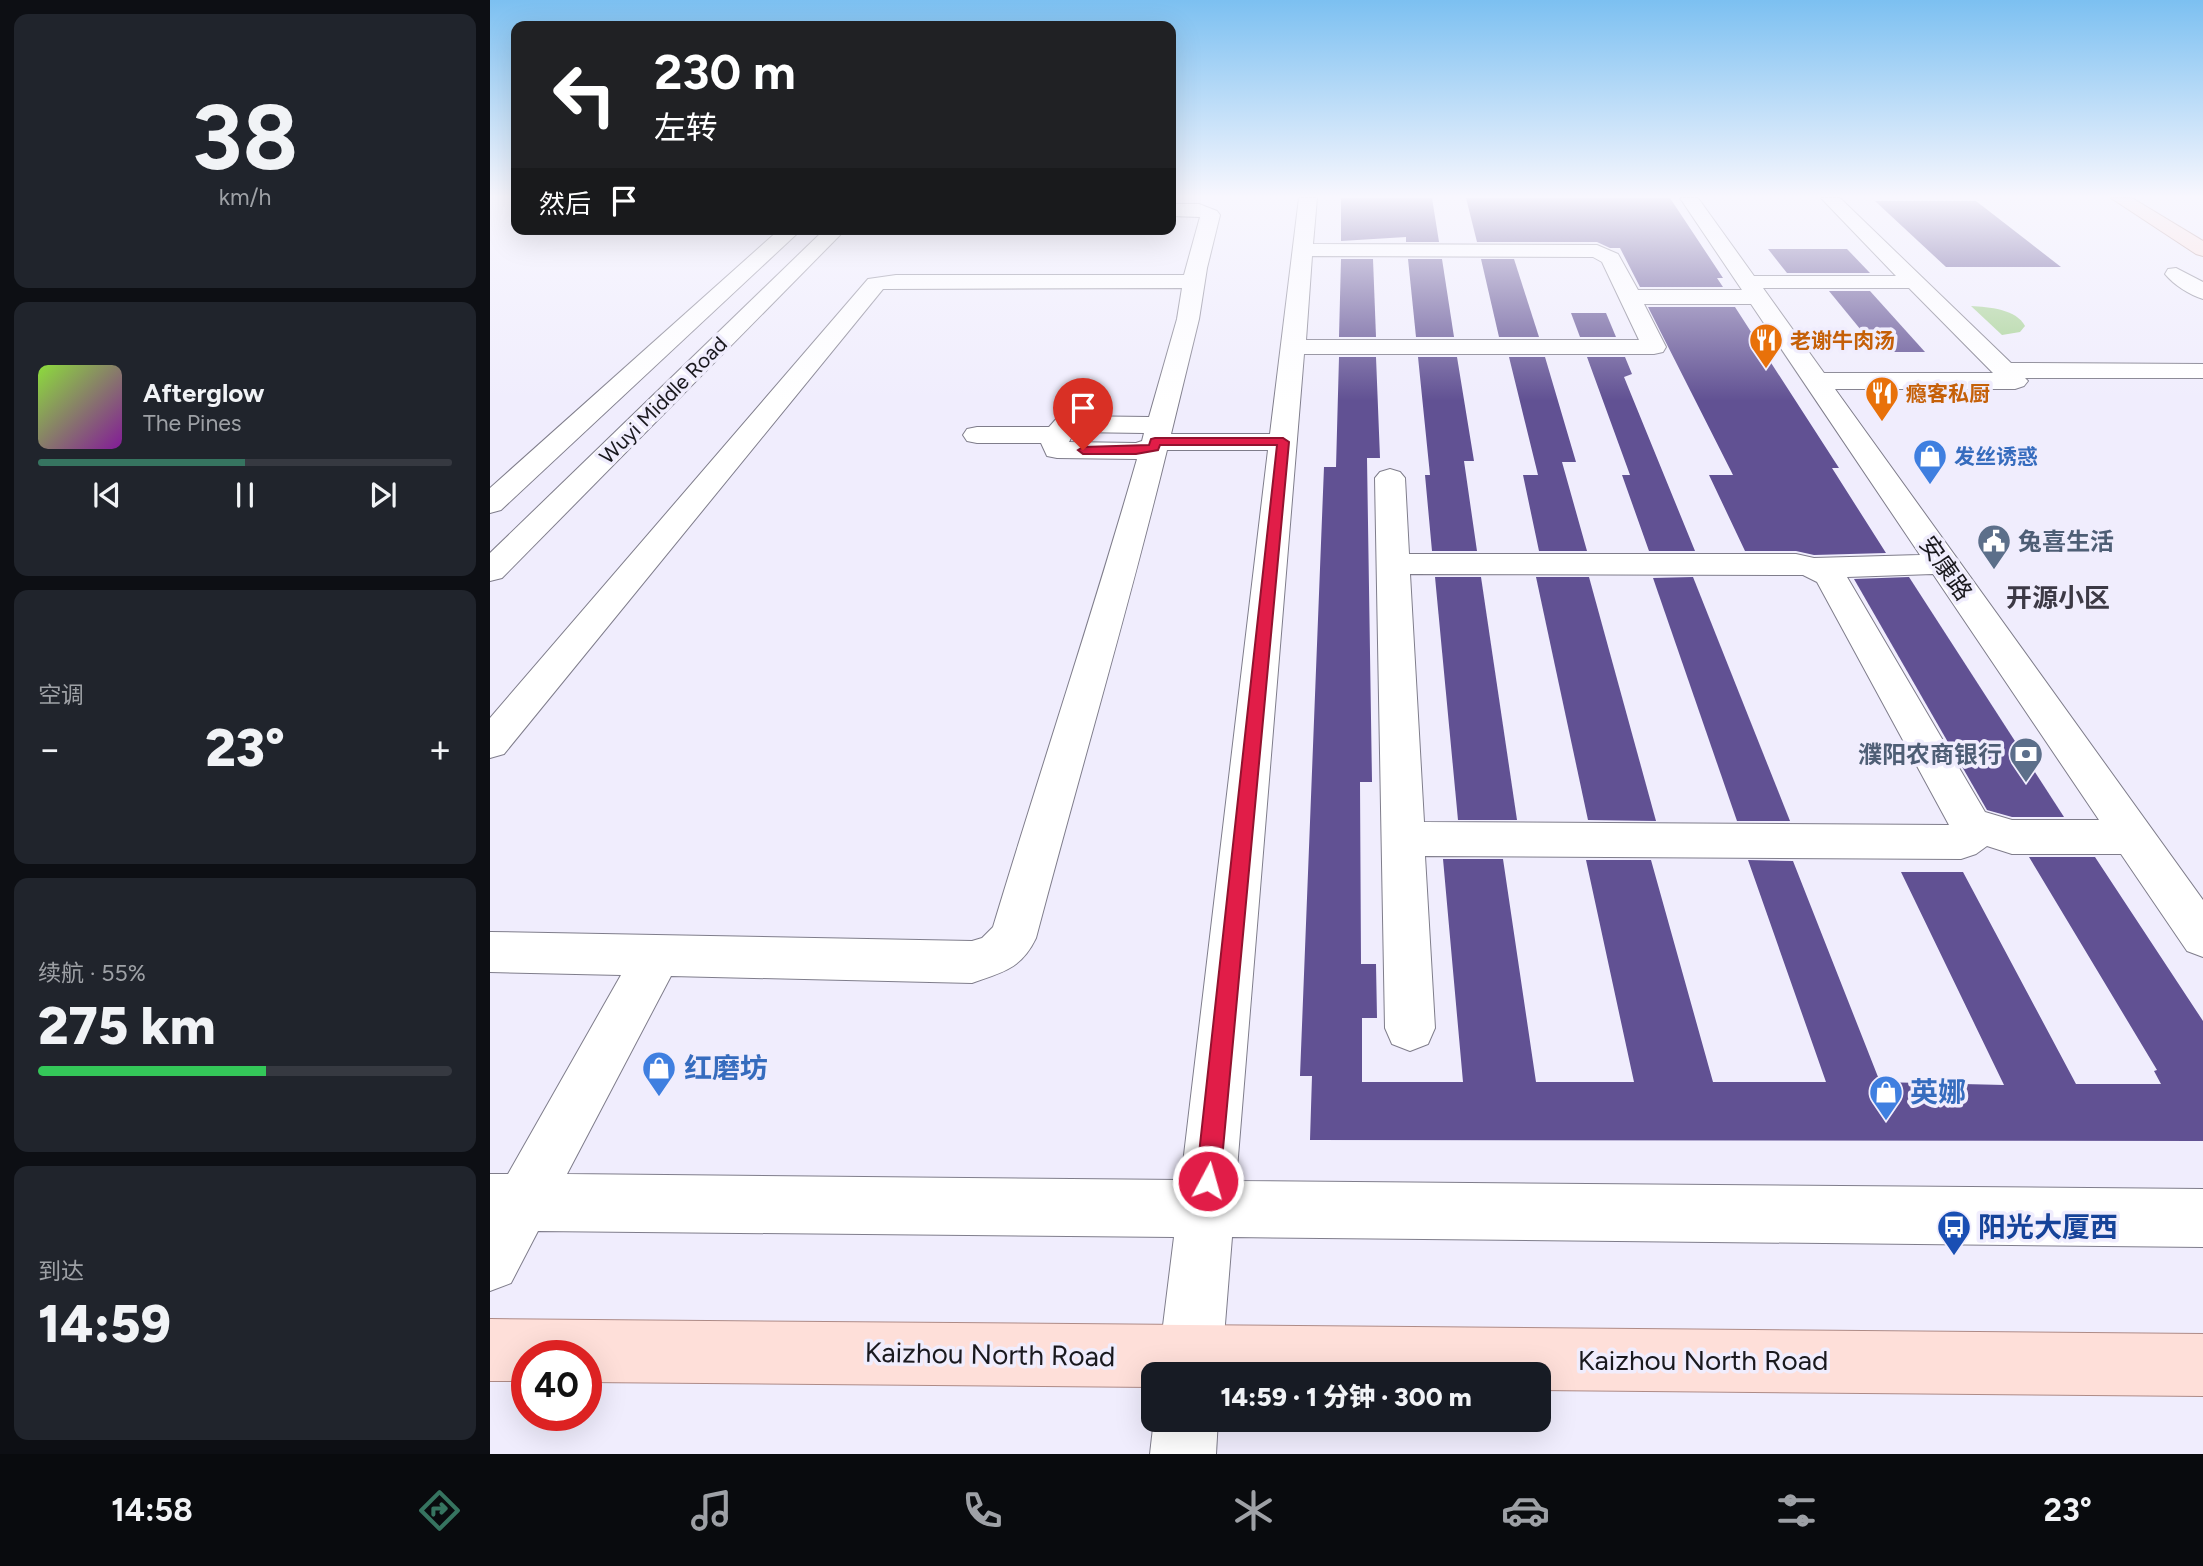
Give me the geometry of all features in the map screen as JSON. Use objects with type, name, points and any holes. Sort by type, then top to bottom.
[{"type":"main road","name":"Kaizhou North Road","points":[[490,1350],[1141,1364]]},
{"type":"main road","name":"Kaizhou North Road","points":[[1551,1365],[2203,1365]]},
{"type":"street","points":[[490,477],[730,266]]},
{"type":"street","name":"Wuyi Middle Road","points":[[490,504],[752,266]]},
{"type":"street","name":"Wuyi Middle Road","points":[[490,571],[799,266]]},
{"type":"street","points":[[490,952],[972,962],[998,953],[1013,938],[1085,684],[1109,616],[1188,318],[1198,266]]},
{"type":"street","points":[[1190,1362],[1301,266]]},
{"type":"street","points":[[1293,347],[1654,347],[1615,266]]},
{"type":"street","name":"安康路","points":[[1737,266],[2203,937]]},
{"type":"street","points":[[1816,381],[2015,381],[1899,266]]},
{"type":"street","points":[[2176,274],[2203,292]]},
{"type":"street","points":[[490,744],[876,284],[896,281],[1194,282]]},
{"type":"street","points":[[1630,297],[1915,282]]},
{"type":"street","points":[[2004,370],[2203,371]]},
{"type":"street","points":[[977,435],[1056,435],[1054,443],[1057,450],[1136,450],[1156,438],[1283,442]]},
{"type":"street","points":[[1390,478],[1410,1028]]},
{"type":"street","points":[[1393,564],[1796,564],[1814,568],[1830,576],[1970,824],[1970,837],[1961,842],[1403,839]]},
{"type":"street","points":[[1814,568],[1944,564]]},
{"type":"street","points":[[1970,824],[2012,837],[2133,837]]},
{"type":"street","points":[[490,1262],[506,1202],[657,956]]},
{"type":"street","points":[[506,1202],[2203,1218]]},
{"type":"street","points":[[1183,1454],[1185,1432]]},
{"type":"green space","points":[[1971,306],[2009,312],[2025,326],[2020,332],[2002,335]]},
{"type":"building","points":[[1341,266],[1373,266],[1376,337],[1339,337]]},
{"type":"building","points":[[1409,266],[1443,266],[1454,337],[1416,337]]},
{"type":"building","points":[[1483,266],[1516,266],[1539,337],[1499,337]]},
{"type":"building","points":[[1629,266],[1715,266],[1723,278],[1717,278],[1723,287],[1640,287]]},
{"type":"building","points":[[1781,266],[1863,266],[1870,273],[1787,273]]},
{"type":"building","points":[[1945,266],[2061,267],[1946,267]]},
{"type":"building","points":[[1829,291],[1870,291],[1925,352],[1879,352]]},
{"type":"building","points":[[1648,307],[1735,307],[1839,468],[1832,468],[1886,553],[1814,555],[1796,551],[1745,551],[1709,475],[1733,475]]},
{"type":"building","points":[[1571,313],[1606,313],[1616,337],[1580,337]]},
{"type":"building","points":[[1339,357],[1376,357],[1380,458],[1367,458],[1372,782],[1360,782],[1361,964],[1376,964],[1377,1018],[1362,1018],[1362,1082],[1463,1082],[1443,859],[1503,859],[1536,1082],[1634,1082],[1586,860],[1651,860],[1713,1082],[1826,1082],[1748,860],[1793,861],[1880,1082],[2004,1085],[1901,872],[1963,872],[2076,1084],[2161,1084],[2154,1071],[2157,1070],[2029,857],[2095,857],[2203,1021],[2203,1141],[1310,1140],[1312,1076],[1300,1076],[1324,467],[1336,467]]},
{"type":"building","points":[[1418,357],[1457,357],[1474,461],[1464,461],[1477,551],[1432,551],[1425,475],[1430,475]]},
{"type":"building","points":[[1509,357],[1545,357],[1576,462],[1562,462],[1587,551],[1539,551],[1523,475],[1538,475]]},
{"type":"building","points":[[1587,357],[1625,357],[1632,374],[1624,377],[1695,551],[1649,551],[1622,475],[1630,475]]},
{"type":"building","points":[[1435,577],[1481,577],[1517,820],[1458,820]]},
{"type":"building","points":[[1536,577],[1589,577],[1656,821],[1588,820]]},
{"type":"building","points":[[1693,577],[1790,821],[1737,821],[1653,578]]},
{"type":"building","points":[[1909,577],[2064,817],[2012,817],[1987,810],[1854,579]]},
{"type":"place","name":"老谢牛肉汤","points":[[1766,370]]},
{"type":"place","name":"瘾客私厨","points":[[1882,423]]},
{"type":"place","name":"发丝诱惑","points":[[1930,486]]},
{"type":"place","name":"兔喜生活","points":[[1994,571]]},
{"type":"place","name":"濮阳农商银行","points":[[2026,784]]},
{"type":"place","name":"红磨坊","points":[[659,1098]]},
{"type":"place","name":"英娜","points":[[1886,1122]]},
{"type":"place","name":"阳光大厦西","points":[[1954,1257]]},
{"type":"district","name":"开源小区","points":[[2058,598]]},
{"type":"route","points":[[1083,450],[1136,450],[1154,447],[1155,442],[1283,442],[1208,1181]]}]
